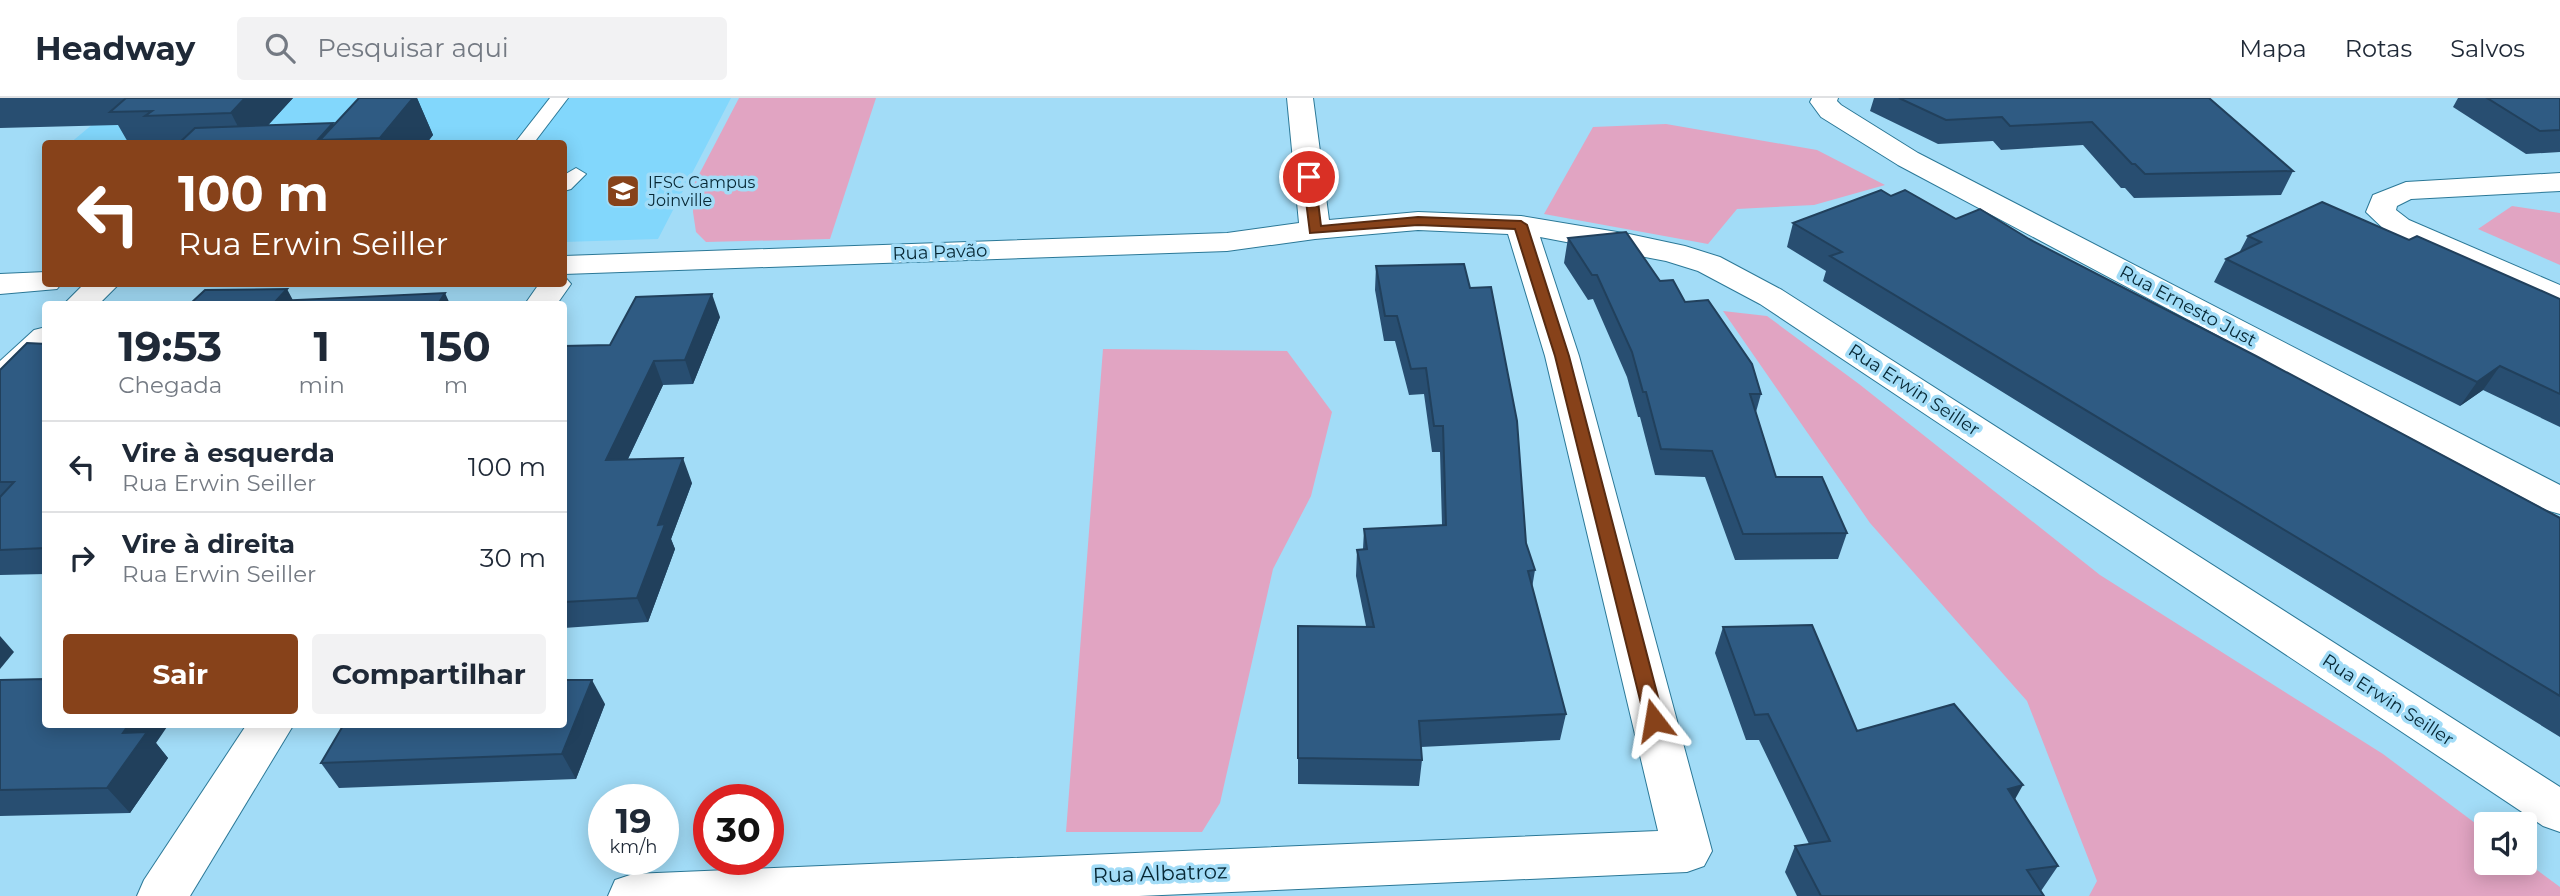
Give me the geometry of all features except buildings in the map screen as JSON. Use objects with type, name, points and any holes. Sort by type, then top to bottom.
[{"type":"street","points":[[1300,98],[1315,230]]},
{"type":"street","name":"Rua Ernesto Just","points":[[1824,100],[1831,111],[1853,127],[1908,159],[2560,501]]},
{"type":"street","points":[[2560,182],[2406,191],[2383,201],[2381,212],[2398,226],[2560,297]]},
{"type":"street","name":"Rua Erwin Seiller","points":[[1315,230],[1418,221],[1521,225],[1663,251],[1709,264],[1741,279],[2560,812]]},
{"type":"street","name":"Rua Albatroz","points":[[633,896],[1687,851],[1562,356],[1521,225]]},
{"type":"street","name":"Rua Pavão","points":[[567,271],[1227,242],[1315,230]]},
{"type":"street","points":[[0,284],[42,282]]},
{"type":"street","points":[[83,301],[100,287]]},
{"type":"street","points":[[0,380],[42,341]]},
{"type":"street","points":[[162,896],[269,728]]},
{"type":"lane","points":[[526,140],[559,98]]},
{"type":"shaded area","name":"IFSC Campus Joinville","points":[[124,98],[731,98],[658,239],[567,242],[567,140],[74,140]]},
{"type":"shaded area","points":[[739,98],[876,98],[830,239],[706,242],[696,232],[693,186]]},
{"type":"shaded area","points":[[1666,124],[1817,150],[1885,185],[1814,205],[1737,209],[1708,244],[1544,214],[1593,127]]},
{"type":"shaded area","points":[[2512,206],[2560,213],[2560,265],[2478,229]]},
{"type":"shaded area","points":[[1723,311],[1767,316],[1859,384],[2100,575],[2383,754],[2474,822],[2474,875],[2537,875],[2537,870],[2560,887],[2560,896],[2089,896],[2097,881],[2027,701],[1870,523]]},
{"type":"shaded area","points":[[1103,349],[1287,351],[1332,412],[1311,496],[1273,569],[1220,803],[1202,832],[1066,832]]},
{"type":"place","name":"IFSC Campus Joinville","points":[[623,191]]},
{"type":"route","points":[[1309,177],[1315,230],[1418,221],[1521,225],[1562,356],[1654,720]]}]
